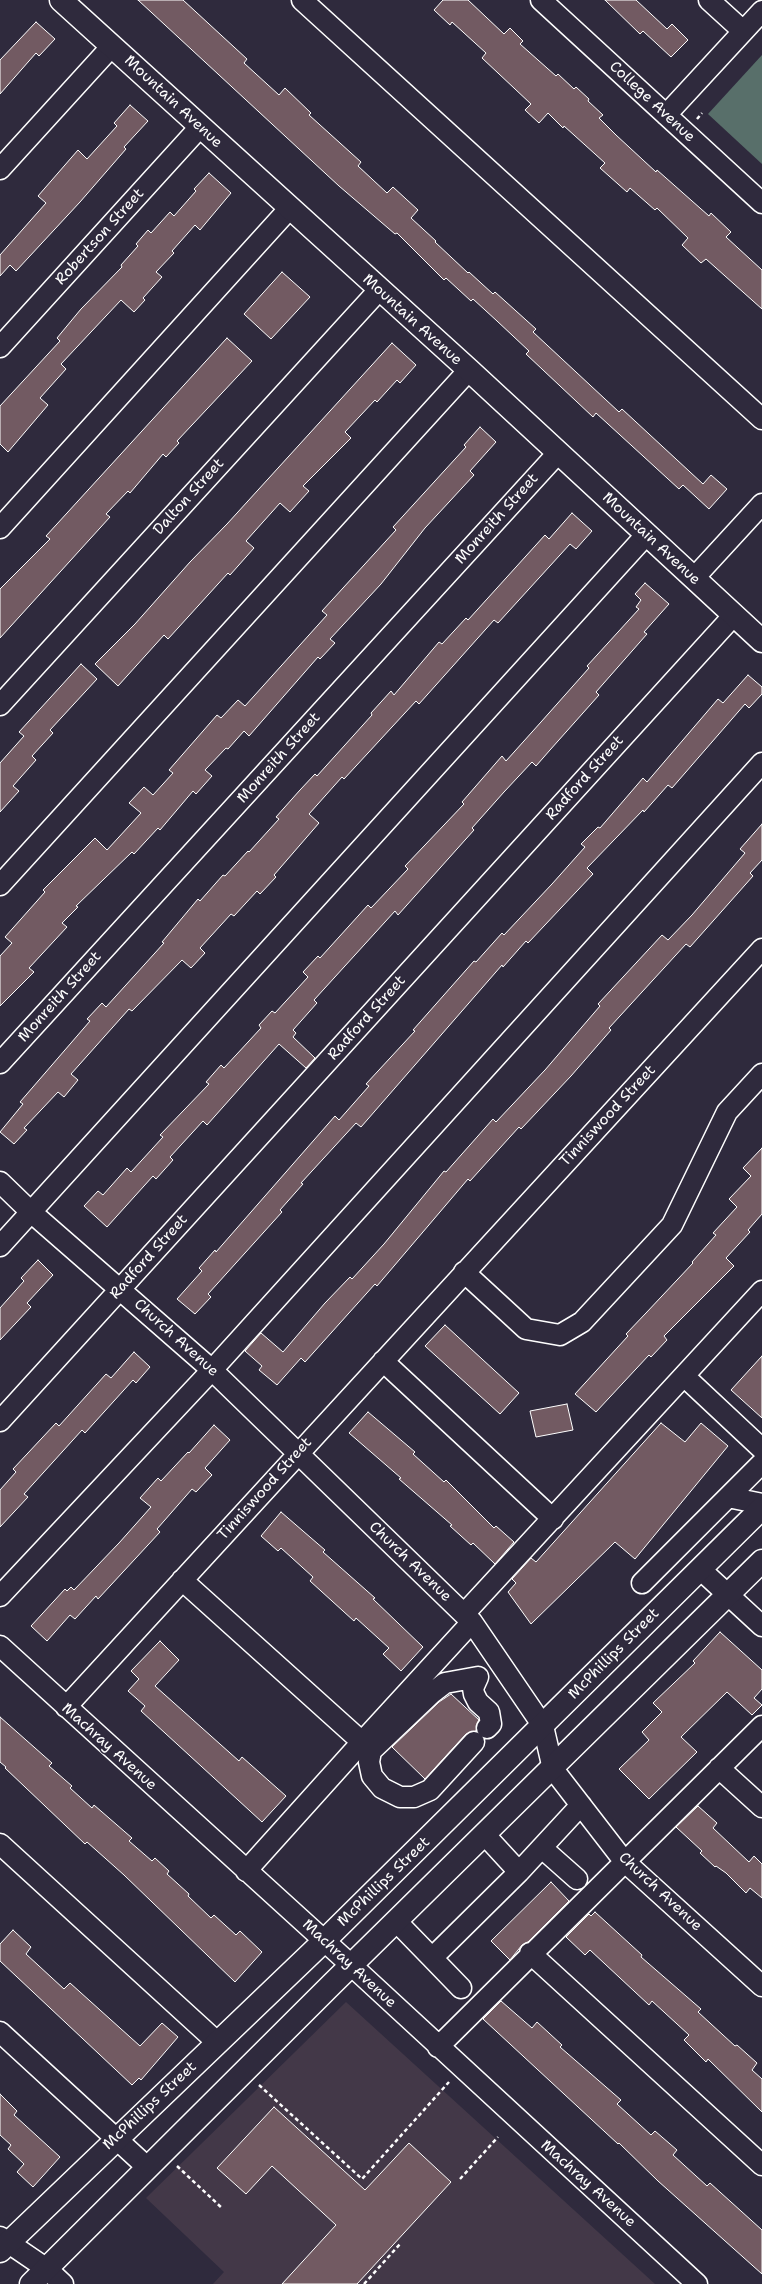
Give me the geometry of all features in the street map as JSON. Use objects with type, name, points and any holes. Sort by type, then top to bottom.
[{"type":"main road","name":"Mountain Avenue","points":[[61,0],[289,209],[469,370],[762,641]]},
{"type":"main road","name":"McPhillips Street","points":[[3,2243],[218,2043],[324,1941],[762,1508]]},
{"type":"main road","points":[[31,2284],[351,1965],[553,1769],[762,1561]]},
{"type":"street","points":[[302,0],[762,419]]},
{"type":"street","name":"College Avenue","points":[[541,0],[762,203]]},
{"type":"street","points":[[709,0],[743,31]]},
{"type":"street","points":[[666,115],[762,11]]},
{"type":"street","points":[[0,168],[112,46]]},
{"type":"street","name":"Robertson Street","points":[[0,347],[200,127]]},
{"type":"street","points":[[0,528],[289,209]]},
{"type":"street","name":"Dalton Street","points":[[0,705],[379,290]]},
{"type":"street","points":[[0,885],[469,370]]},
{"type":"street","name":"Monreith Street","points":[[0,1063],[558,453]]},
{"type":"street","points":[[694,578],[762,504]]},
{"type":"street","points":[[0,1246],[647,534]]},
{"type":"street","name":"Radford Street","points":[[0,1421],[734,615]]},
{"type":"street","points":[[0,1596],[212,1370],[762,763]]},
{"type":"street","name":"Tinniswood Street","points":[[66,1707],[464,1272],[759,959]]},
{"type":"street","points":[[464,1272],[526,1329],[560,1335],[582,1322],[672,1225],[727,1112],[762,1074]]},
{"type":"street","name":"Church Avenue","points":[[0,1182],[31,1212],[120,1288],[212,1370],[468,1618],[543,1726],[553,1769],[624,1861],[762,1986]]},
{"type":"street","points":[[246,1871],[362,1742],[553,1519],[762,1291]]},
{"type":"street","points":[[383,1361],[553,1519]]},
{"type":"street","points":[[684,1376],[762,1449]]},
{"type":"street","points":[[642,1583],[762,1462]]},
{"type":"street","points":[[728,1497],[762,1504]]},
{"type":"street","points":[[700,1569],[762,1626]]},
{"type":"street","points":[[182,1580],[362,1742]]},
{"type":"street","name":"Machray Avenue","points":[[0,1646],[351,1965],[438,2047],[697,2284]]},
{"type":"street","points":[[478,1677],[473,1688],[474,1694],[478,1702],[489,1712],[491,1724],[481,1735],[430,1790],[414,1797],[400,1797],[382,1788],[372,1776],[369,1762],[371,1752],[445,1683],[478,1677]]},
{"type":"street","points":[[438,2047],[530,1953],[762,1726]]},
{"type":"street","points":[[719,1768],[762,1807]]},
{"type":"street","points":[[432,1958],[519,1872],[581,1805]]},
{"type":"street","points":[[485,1835],[519,1872]]},
{"type":"street","points":[[0,1844],[218,2043]]},
{"type":"street","points":[[542,1848],[577,1879]]},
{"type":"street","points":[[396,1921],[461,1988]]},
{"type":"street","points":[[530,1953],[762,2165]]},
{"type":"street","points":[[0,2032],[147,2167]]},
{"type":"street","points":[[3,2243],[47,2269],[63,2284]]},
{"type":"path","points":[[254,2081],[362,2179],[462,2069]]},
{"type":"path","points":[[460,2179],[498,2137]]},
{"type":"path","points":[[172,2162],[223,2209]]},
{"type":"path","points":[[364,2284],[400,2244]]},
{"type":"shaded area","points":[[346,2002],[655,2284],[213,2284],[224,2272],[146,2198]]},
{"type":"green space","points":[[762,55],[762,164],[708,114]]},
{"type":"building","points":[[138,0],[183,0],[247,59],[244,63],[279,95],[285,88],[311,113],[309,115],[361,162],[358,166],[387,193],[393,187],[418,210],[411,218],[468,273],[469,272],[493,294],[495,292],[536,329],[533,332],[619,412],[622,409],[703,484],[711,475],[727,489],[709,509],[683,485],[679,489],[596,413],[593,417],[526,354],[529,351],[473,299],[471,301],[446,278],[444,280],[397,233],[395,234],[339,186]]},
{"type":"building","points":[[443,0],[468,0],[504,34],[510,28],[523,41],[520,44],[556,76],[558,74],[574,89],[576,87],[589,99],[588,101],[603,115],[599,118],[656,172],[657,170],[709,216],[711,213],[731,232],[726,237],[762,270],[762,309],[706,259],[701,263],[682,245],[688,238],[657,208],[655,210],[630,188],[627,192],[600,168],[605,163],[564,126],[563,128],[548,113],[539,123],[525,110],[531,104],[482,58],[486,53],[452,22],[450,25],[434,10]]},
{"type":"building","points":[[605,0],[636,0],[667,29],[672,24],[688,40],[671,57],[643,31],[640,34]]},
{"type":"building","points":[[36,22],[55,39],[39,56],[36,53],[0,94],[0,60]]},
{"type":"building","points":[[130,105],[148,121],[124,147],[126,149],[80,202],[16,271],[10,265],[0,276],[0,255],[46,203],[38,196],[78,150],[87,159],[117,126],[114,123]]},
{"type":"building","points":[[209,173],[231,193],[200,230],[195,225],[172,251],[174,253],[156,272],[162,277],[143,298],[145,300],[134,312],[121,300],[61,364],[66,369],[40,398],[48,405],[8,452],[0,444],[0,406],[60,341],[57,338],[81,309],[122,267],[121,265],[138,246],[136,244],[148,230],[151,233],[170,212],[174,216],[196,191],[194,189]]},
{"type":"building","points":[[282,272],[310,297],[271,339],[244,314]]},
{"type":"building","points":[[227,338],[252,361],[177,441],[179,443],[166,457],[163,454],[130,493],[128,491],[106,514],[110,517],[0,638],[0,589],[50,539],[46,536]]},
{"type":"building","points":[[392,343],[416,365],[400,383],[397,380],[377,402],[375,400],[345,432],[351,438],[303,486],[309,491],[290,512],[280,503],[246,541],[254,548],[230,575],[228,573],[168,639],[164,635],[118,686],[95,664],[135,624],[190,562],[227,524]]},
{"type":"building","points":[[480,427],[496,442],[470,471],[474,475],[425,528],[381,584],[330,639],[335,643],[320,659],[318,657],[249,736],[244,731],[228,749],[226,748],[205,770],[212,776],[196,794],[193,791],[160,830],[158,828],[134,854],[132,852],[76,906],[78,907],[62,923],[67,927],[29,968],[34,972],[0,1006],[0,956],[12,943],[5,937],[45,892],[43,890],[95,838],[107,850],[141,813],[129,803],[144,787],[153,795],[173,773],[169,770],[217,715],[221,718],[238,700],[245,706],[327,615],[322,611],[396,530],[393,527],[466,447],[464,445]]},
{"type":"building","points":[[572,513],[592,531],[576,549],[570,544],[498,623],[494,620],[419,704],[416,701],[344,779],[342,777],[309,814],[319,823],[274,875],[276,877],[260,894],[257,891],[234,916],[231,914],[200,948],[205,953],[191,968],[182,960],[132,1011],[129,1009],[71,1074],[78,1080],[64,1097],[58,1092],[24,1128],[27,1130],[14,1144],[0,1132],[23,1104],[20,1102],[90,1021],[87,1019],[102,1003],[106,1007],[164,943],[162,942],[198,899],[200,901],[223,875],[225,876],[248,851],[249,852],[279,819],[276,817],[315,774],[317,776],[372,715],[371,713],[391,691],[394,695],[439,642],[442,644],[466,618],[468,620],[545,535],[549,539]]},
{"type":"building","points":[[645,583],[669,604],[644,632],[647,634],[596,692],[599,695],[536,766],[532,762],[504,792],[472,828],[474,830],[398,915],[395,911],[314,1000],[317,1003],[293,1030],[296,1033],[293,1037],[315,1058],[306,1068],[279,1044],[207,1125],[203,1121],[170,1157],[173,1160],[156,1179],[153,1176],[107,1227],[84,1206],[98,1191],[103,1195],[127,1168],[131,1172],[163,1137],[160,1135],[209,1084],[206,1082],[221,1065],[224,1068],[261,1028],[259,1025],[272,1011],[275,1013],[308,977],[303,972],[318,956],[320,958],[368,905],[371,908],[408,869],[405,866],[464,804],[462,802],[502,756],[506,761],[589,668],[587,666],[639,609],[636,607],[641,600],[635,594]]},
{"type":"building","points":[[81,664],[97,679],[50,730],[53,733],[32,756],[36,760],[13,786],[19,791],[0,812],[0,763],[24,736],[19,732]]},
{"type":"building","points":[[748,675],[762,687],[762,694],[749,708],[745,704],[672,788],[668,785],[644,812],[643,810],[587,868],[593,874],[528,943],[526,941],[503,967],[502,965],[361,1127],[356,1123],[301,1183],[303,1184],[280,1210],[282,1212],[208,1294],[211,1297],[195,1314],[177,1299],[202,1271],[199,1268],[215,1250],[216,1252],[335,1116],[339,1120],[369,1086],[366,1084],[415,1031],[413,1030],[474,961],[476,962],[502,933],[504,935],[585,847],[581,844],[598,827],[600,828],[643,778],[647,782],[718,699],[723,703]]},
{"type":"building","points":[[762,824],[762,860],[750,873],[753,876],[690,947],[686,944],[609,1028],[611,1030],[571,1076],[521,1129],[519,1127],[470,1181],[468,1179],[377,1286],[375,1284],[305,1362],[301,1358],[277,1385],[259,1370],[262,1366],[245,1351],[261,1333],[283,1352],[325,1303],[350,1277],[352,1279],[384,1244],[444,1171],[446,1172],[493,1119],[496,1122],[545,1070],[600,1006],[598,1004],[662,935],[668,940],[692,915],[745,853],[740,849]]},
{"type":"building","points":[[762,1148],[762,1214],[748,1230],[750,1232],[726,1258],[734,1266],[664,1336],[667,1340],[651,1357],[649,1355],[596,1412],[575,1394],[628,1336],[626,1334],[693,1263],[692,1262],[716,1235],[713,1233],[737,1207],[729,1199],[751,1176],[743,1168]]},
{"type":"building","points":[[38,1260],[53,1275],[27,1303],[31,1307],[0,1340],[0,1308],[24,1281],[21,1278]]},
{"type":"building","points":[[445,1325],[519,1393],[500,1414],[425,1346]]},
{"type":"building","points":[[134,1352],[150,1367],[136,1383],[133,1380],[85,1433],[82,1430],[24,1494],[28,1497],[0,1527],[0,1490],[16,1472],[13,1469],[56,1423],[59,1426],[106,1374],[111,1378]]},
{"type":"building","points":[[762,1356],[762,1418],[731,1390]]},
{"type":"building","points":[[567,1404],[573,1430],[536,1437],[530,1411]]},
{"type":"building","points":[[368,1412],[415,1452],[413,1454],[444,1482],[446,1480],[494,1528],[496,1526],[514,1542],[495,1564],[473,1543],[471,1545],[450,1526],[452,1525],[399,1479],[401,1478],[349,1433]]},
{"type":"building","points":[[661,1423],[685,1442],[701,1423],[728,1446],[635,1559],[615,1542],[531,1624],[508,1592],[516,1583],[512,1579],[531,1558],[536,1562]]},
{"type":"building","points":[[214,1425],[230,1440],[205,1468],[212,1475],[196,1492],[192,1489],[157,1529],[160,1532],[98,1599],[96,1596],[75,1619],[70,1615],[47,1641],[31,1626],[65,1589],[67,1591],[71,1587],[74,1590],[119,1543],[151,1507],[140,1498],[158,1478],[161,1481]]},
{"type":"building","points":[[281,1512],[325,1550],[323,1552],[375,1598],[373,1599],[423,1647],[401,1671],[383,1654],[389,1648],[356,1618],[354,1621],[310,1581],[313,1577],[281,1548],[278,1551],[261,1536]]},
{"type":"building","points":[[720,1632],[762,1670],[762,1689],[754,1698],[762,1705],[752,1715],[727,1692],[681,1737],[697,1752],[649,1799],[619,1769],[649,1740],[642,1732],[662,1712],[653,1703],[695,1663],[693,1661]]},
{"type":"building","points":[[160,1641],[179,1660],[155,1686],[239,1761],[242,1757],[286,1796],[262,1822],[141,1711],[145,1706],[128,1691],[139,1679],[131,1671]]},
{"type":"building","points":[[451,1694],[479,1720],[476,1731],[466,1734],[425,1779],[392,1747],[439,1702]]},
{"type":"building","points":[[0,1717],[52,1763],[49,1766],[72,1786],[70,1788],[92,1808],[94,1805],[132,1838],[129,1841],[152,1861],[155,1858],[169,1871],[167,1874],[189,1894],[188,1896],[211,1918],[214,1915],[236,1935],[240,1931],[262,1952],[235,1982],[124,1875],[87,1842],[85,1844],[5,1768],[6,1767],[0,1762]]},
{"type":"building","points":[[698,1806],[717,1823],[713,1828],[749,1862],[754,1856],[762,1864],[762,1898],[750,1888],[746,1893],[726,1873],[716,1866],[715,1867],[700,1853],[702,1851],[676,1827]]},
{"type":"building","points":[[551,1882],[569,1901],[528,1942],[522,1945],[510,1960],[491,1941]]},
{"type":"building","points":[[595,1912],[642,1955],[641,1957],[701,2009],[698,2012],[735,2046],[737,2045],[757,2063],[752,2070],[762,2079],[762,2112],[708,2059],[706,2062],[684,2040],[689,2035],[652,2001],[649,2005],[590,1950],[585,1955],[566,1937],[589,1914],[591,1916]]},
{"type":"building","points":[[13,1930],[31,1947],[26,1954],[64,1989],[70,1983],[140,2046],[162,2023],[178,2037],[141,2080],[139,2078],[132,2085],[0,1961],[0,1944]]},
{"type":"building","points":[[501,2001],[532,2028],[537,2022],[562,2045],[560,2047],[621,2100],[617,2104],[651,2135],[655,2131],[677,2150],[673,2155],[707,2186],[710,2183],[762,2230],[762,2274],[658,2181],[619,2143],[618,2144],[483,2019]]},
{"type":"building","points":[[0,2094],[17,2111],[14,2115],[60,2157],[33,2187],[17,2172],[24,2164],[8,2149],[11,2145],[0,2135]]},
{"type":"building","points":[[274,2107],[365,2190],[409,2143],[451,2182],[357,2284],[282,2284],[336,2225],[272,2166],[246,2194],[217,2168]]}]
